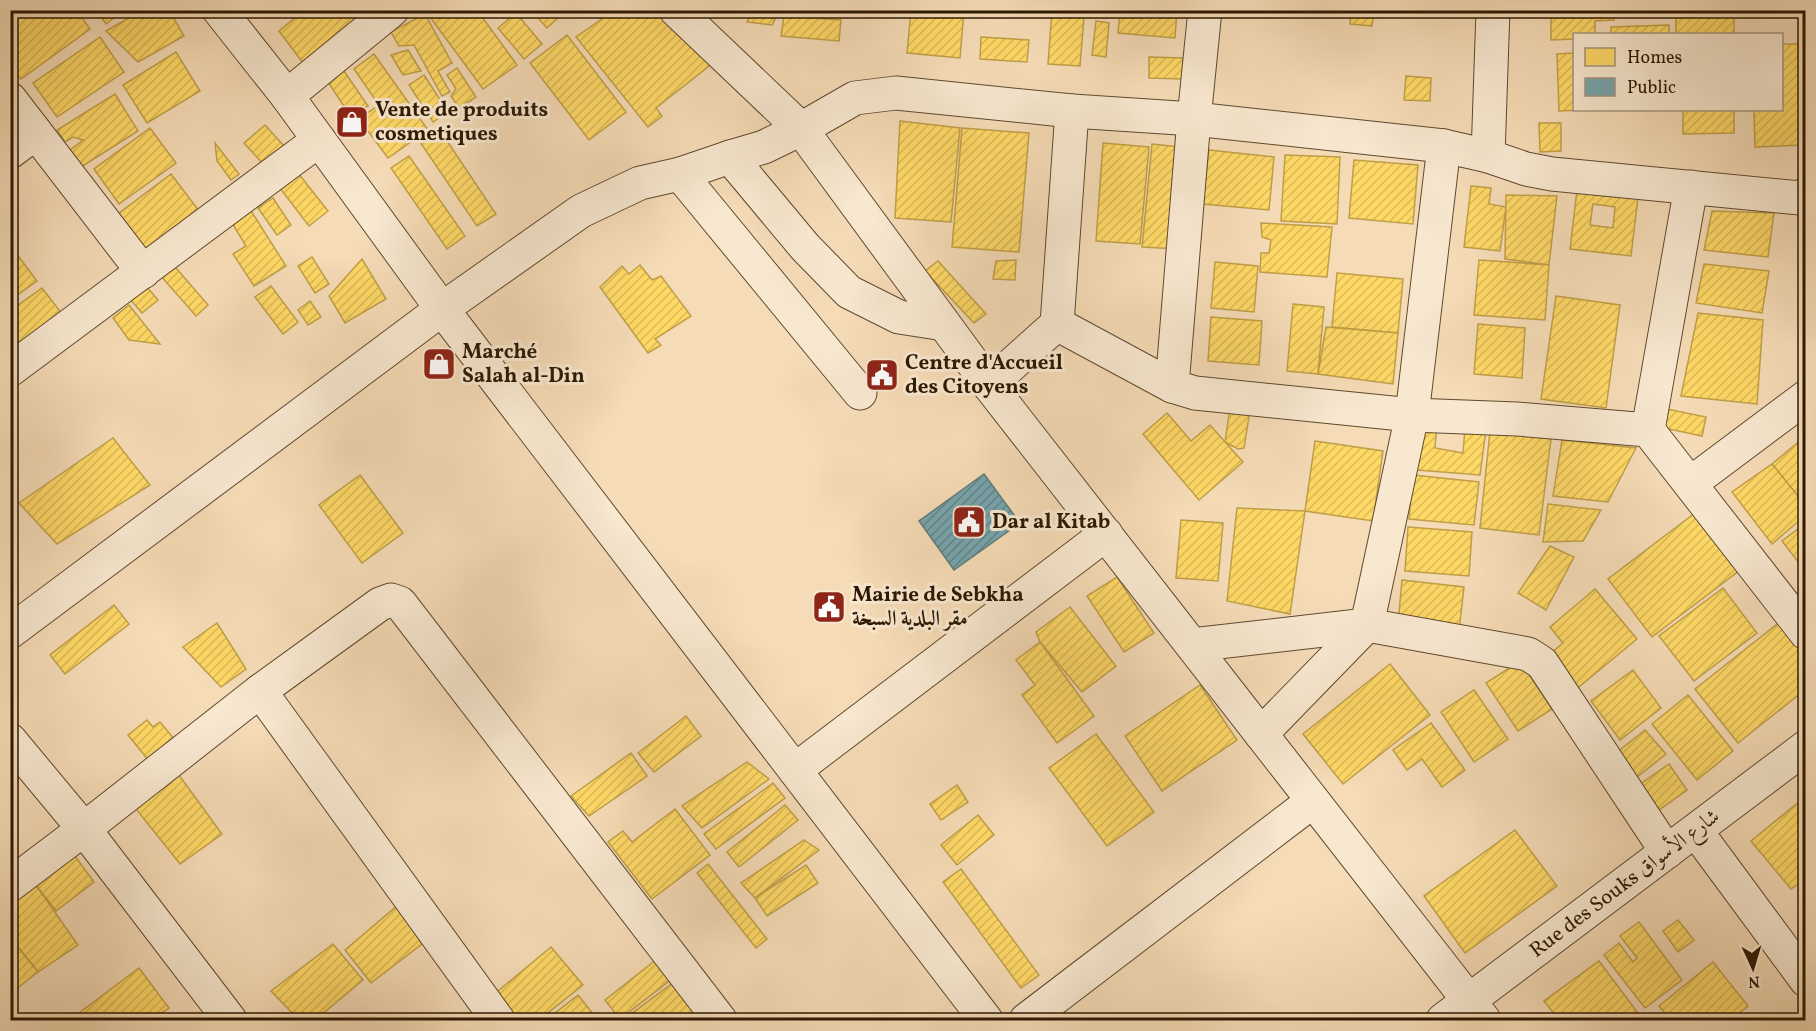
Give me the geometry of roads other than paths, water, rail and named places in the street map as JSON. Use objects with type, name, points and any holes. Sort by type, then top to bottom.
[{"type":"street","points":[[219,10],[288,96],[442,309],[986,1020]]},
{"type":"street","points":[[288,96],[392,10]]},
{"type":"street","points":[[676,10],[801,129],[989,385],[1476,1011]]},
{"type":"street","points":[[1172,386],[1205,10]]},
{"type":"street","points":[[1488,156],[1493,10]]},
{"type":"street","points":[[12,627],[442,309],[581,211],[640,183],[680,174],[764,147],[855,98],[896,93],[1072,111],[1194,119],[1444,146],[1552,174],[1804,199]]},
{"type":"street","points":[[10,99],[143,272]]},
{"type":"street","points":[[989,385],[1058,324],[1072,111]]},
{"type":"street","points":[[10,152],[36,133]]},
{"type":"street","points":[[10,370],[319,140]]},
{"type":"street","points":[[1261,734],[1367,626],[1412,415],[1444,146]]},
{"type":"street","points":[[730,157],[806,247],[849,292],[899,317],[944,324]]},
{"type":"street","points":[[680,174],[860,393]]},
{"type":"street","points":[[1648,430],[1691,187]]},
{"type":"street","points":[[1058,324],[1172,386],[1195,393],[1412,415],[1517,419],[1648,430],[1806,633]]},
{"type":"street","points":[[1691,483],[1806,398]]},
{"type":"street","points":[[795,771],[1106,534]]},
{"type":"street","points":[[10,885],[260,691],[380,604],[391,600],[400,603],[720,1020]]},
{"type":"street","points":[[1192,645],[1367,626],[1528,654],[1542,663],[1667,852]]},
{"type":"street","points":[[260,691],[498,1020]]},
{"type":"street","points":[[10,740],[84,829],[230,1020]]},
{"type":"street","name":"Rue des Souks شارع الأسواق","points":[[1443,1020],[1476,1011],[1667,852],[1806,747]]},
{"type":"street","points":[[1026,1020],[1313,801]]},
{"type":"street","points":[[1696,831],[1806,980]]},
{"type":"place","name":"Vente de produits cosmetiques","points":[[352,122]]},
{"type":"place","name":"Marché Salah al-Din","points":[[439,364]]},
{"type":"place","name":"Centre d'Accueil des Citoyens","points":[[882,375]]},
{"type":"place","name":"Dar al Kitab","points":[[969,522]]},
{"type":"place","name":"Mairie de Sebkha مقر البلدية السبخة","points":[[829,607]]}]
